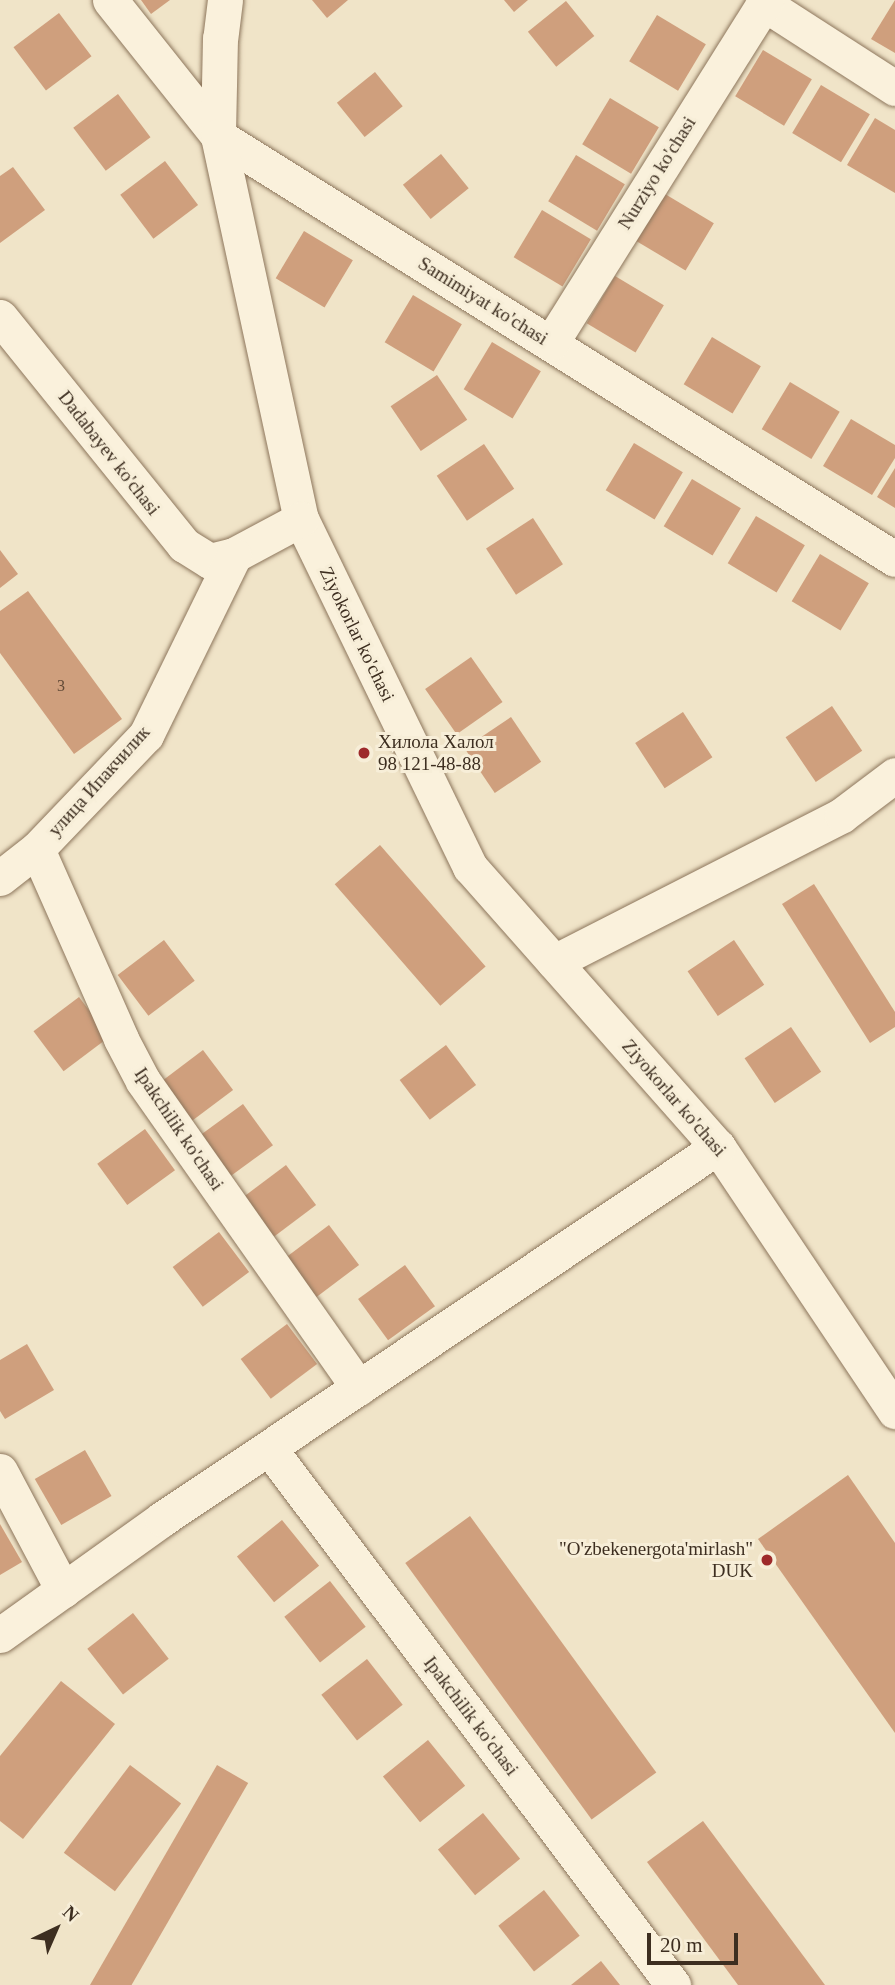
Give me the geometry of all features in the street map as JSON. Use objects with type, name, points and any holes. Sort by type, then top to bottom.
[{"type":"street","name":"Samimiyat ko'chasi","points":[[110,0],[218,136],[895,559]]},
{"type":"street","name":"Ziyokorlar ko'chasi","points":[[225,0],[220,38],[218,136],[301,519],[470,867],[718,1147],[895,1411]]},
{"type":"street","name":"Nurziyo ko'chasi","points":[[551,343],[764,2],[895,88]]},
{"type":"street","name":"Dadabayev ko'chasi","points":[[0,317],[184,545],[210,561],[234,555]]},
{"type":"street","points":[[234,555],[301,519]]},
{"type":"street","name":"улица Ипакчилик","points":[[0,878],[37,849],[146,735],[234,555]]},
{"type":"street","points":[[554,962],[842,815],[895,775]]},
{"type":"street","name":"Ipakchilik ko'chasi","points":[[37,849],[121,1040],[144,1081],[359,1388]]},
{"type":"street","points":[[0,1635],[270,1448],[718,1147]]},
{"type":"street","name":"Ipakchilik ko'chasi","points":[[270,1448],[673,1985]]},
{"type":"street","points":[[0,1471],[63,1590]]},
{"type":"building","points":[[141,0],[170,0],[151,14]]},
{"type":"building","points":[[312,0],[348,0],[327,18]]},
{"type":"building","points":[[504,0],[528,0],[514,12]]},
{"type":"building","points":[[895,0],[895,53],[871,39]]},
{"type":"building","points":[[566,1],[594,36],[556,67],[528,32]]},
{"type":"building","points":[[59,13],[91,56],[46,90],[13,47]]},
{"type":"building","points":[[657,15],[706,44],[678,91],[629,61]]},
{"type":"building","points":[[763,50],[812,79],[784,126],[735,96]]},
{"type":"building","points":[[375,72],[403,106],[365,137],[337,103]]},
{"type":"building","points":[[821,85],[870,114],[841,162],[792,133]]},
{"type":"building","points":[[118,94],[150,137],[106,171],[73,128]]},
{"type":"building","points":[[610,98],[659,127],[631,174],[582,144]]},
{"type":"building","points":[[875,118],[895,130],[895,193],[847,165]]},
{"type":"building","points":[[441,154],[469,188],[431,219],[403,185]]},
{"type":"building","points":[[576,155],[625,184],[597,231],[548,201]]},
{"type":"building","points":[[165,161],[198,205],[153,239],[120,195]]},
{"type":"building","points":[[13,167],[45,210],[0,243],[0,176]]},
{"type":"building","points":[[665,194],[714,223],[686,271],[637,241]]},
{"type":"building","points":[[542,210],[591,239],[563,287],[514,257]]},
{"type":"building","points":[[304,231],[353,260],[325,308],[276,278]]},
{"type":"building","points":[[615,276],[664,305],[636,353],[587,323]]},
{"type":"building","points":[[413,295],[462,324],[434,372],[385,342]]},
{"type":"building","points":[[712,337],[761,366],[733,414],[684,384]]},
{"type":"building","points":[[492,342],[541,371],[513,419],[464,389]]},
{"type":"building","points":[[437,375],[467,420],[421,451],[391,406]]},
{"type":"building","points":[[790,382],[840,412],[811,459],[762,429]]},
{"type":"building","points":[[851,419],[895,445],[895,458],[872,495],[823,466]]},
{"type":"building","points":[[634,443],[683,472],[655,520],[606,490]]},
{"type":"building","points":[[484,444],[514,489],[467,521],[437,476]]},
{"type":"building","points":[[895,468],[895,508],[877,497]]},
{"type":"building","points":[[692,479],[741,508],[713,556],[664,526]]},
{"type":"building","points":[[756,516],[805,545],[777,593],[728,563]]},
{"type":"building","points":[[533,518],[563,564],[516,595],[486,548]]},
{"type":"building","points":[[0,550],[18,574],[0,588]]},
{"type":"building","points":[[820,554],[869,583],[841,631],[792,601]]},
{"type":"building","points":[[28,591],[122,719],[74,754],[0,653],[0,611]]},
{"type":"building","points":[[471,657],[503,702],[457,734],[425,689]]},
{"type":"building","points":[[832,706],[862,751],[816,782],[786,737]]},
{"type":"building","points":[[683,712],[712,757],[665,788],[635,743]]},
{"type":"building","points":[[511,717],[541,762],[495,793],[465,748]]},
{"type":"building","points":[[380,845],[486,967],[440,1006],[335,884]]},
{"type":"building","points":[[814,884],[895,1012],[895,1027],[870,1043],[782,904]]},
{"type":"building","points":[[164,940],[195,981],[148,1016],[118,975]]},
{"type":"building","points":[[734,940],[764,985],[718,1016],[688,971]]},
{"type":"building","points":[[79,997],[109,1037],[64,1071],[33,1031]]},
{"type":"building","points":[[791,1027],[821,1072],[775,1103],[745,1058]]},
{"type":"building","points":[[446,1045],[476,1085],[430,1120],[400,1080]]},
{"type":"building","points":[[203,1050],[233,1090],[187,1125],[157,1085]]},
{"type":"building","points":[[243,1104],[273,1145],[225,1180],[195,1139]]},
{"type":"building","points":[[145,1129],[175,1170],[127,1205],[97,1164]]},
{"type":"building","points":[[286,1165],[316,1205],[271,1239],[240,1199]]},
{"type":"building","points":[[329,1225],[359,1265],[314,1299],[283,1259]]},
{"type":"building","points":[[219,1232],[249,1272],[203,1307],[173,1267]]},
{"type":"building","points":[[405,1265],[435,1306],[388,1340],[358,1299]]},
{"type":"building","points":[[287,1324],[317,1364],[271,1399],[241,1359]]},
{"type":"building","points":[[27,1344],[54,1390],[5,1419],[0,1411],[0,1360]]},
{"type":"building","points":[[85,1450],[112,1496],[61,1525],[35,1479]]},
{"type":"building","points":[[848,1475],[895,1543],[895,1733],[758,1539]]},
{"type":"building","points":[[470,1516],[656,1772],[592,1819],[405,1563]]},
{"type":"building","points":[[282,1520],[319,1566],[274,1602],[237,1557]]},
{"type":"building","points":[[0,1524],[22,1562],[0,1575]]},
{"type":"building","points":[[330,1581],[366,1627],[320,1662],[284,1617]]},
{"type":"building","points":[[133,1613],[169,1659],[123,1694],[87,1649]]},
{"type":"building","points":[[367,1659],[403,1705],[357,1740],[321,1695]]},
{"type":"building","points":[[61,1681],[115,1724],[23,1839],[0,1821],[0,1756]]},
{"type":"building","points":[[428,1740],[465,1786],[420,1822],[383,1777]]},
{"type":"building","points":[[130,1765],[181,1804],[115,1891],[64,1853]]},
{"type":"building","points":[[217,1765],[248,1783],[132,1985],[90,1985]]},
{"type":"building","points":[[483,1813],[520,1859],[475,1895],[438,1850]]},
{"type":"building","points":[[703,1821],[825,1985],[738,1985],[647,1862]]},
{"type":"building","points":[[544,1890],[580,1936],[534,1971],[498,1926]]},
{"type":"building","points":[[601,1961],[620,1985],[571,1985]]},
{"type":"place","name":"Хилола Халол 98 121-48-88","points":[[364,753]]},
{"type":"place","name":"\"O'zbekenergota'mirlash\" DUK","points":[[767,1560]]}]
